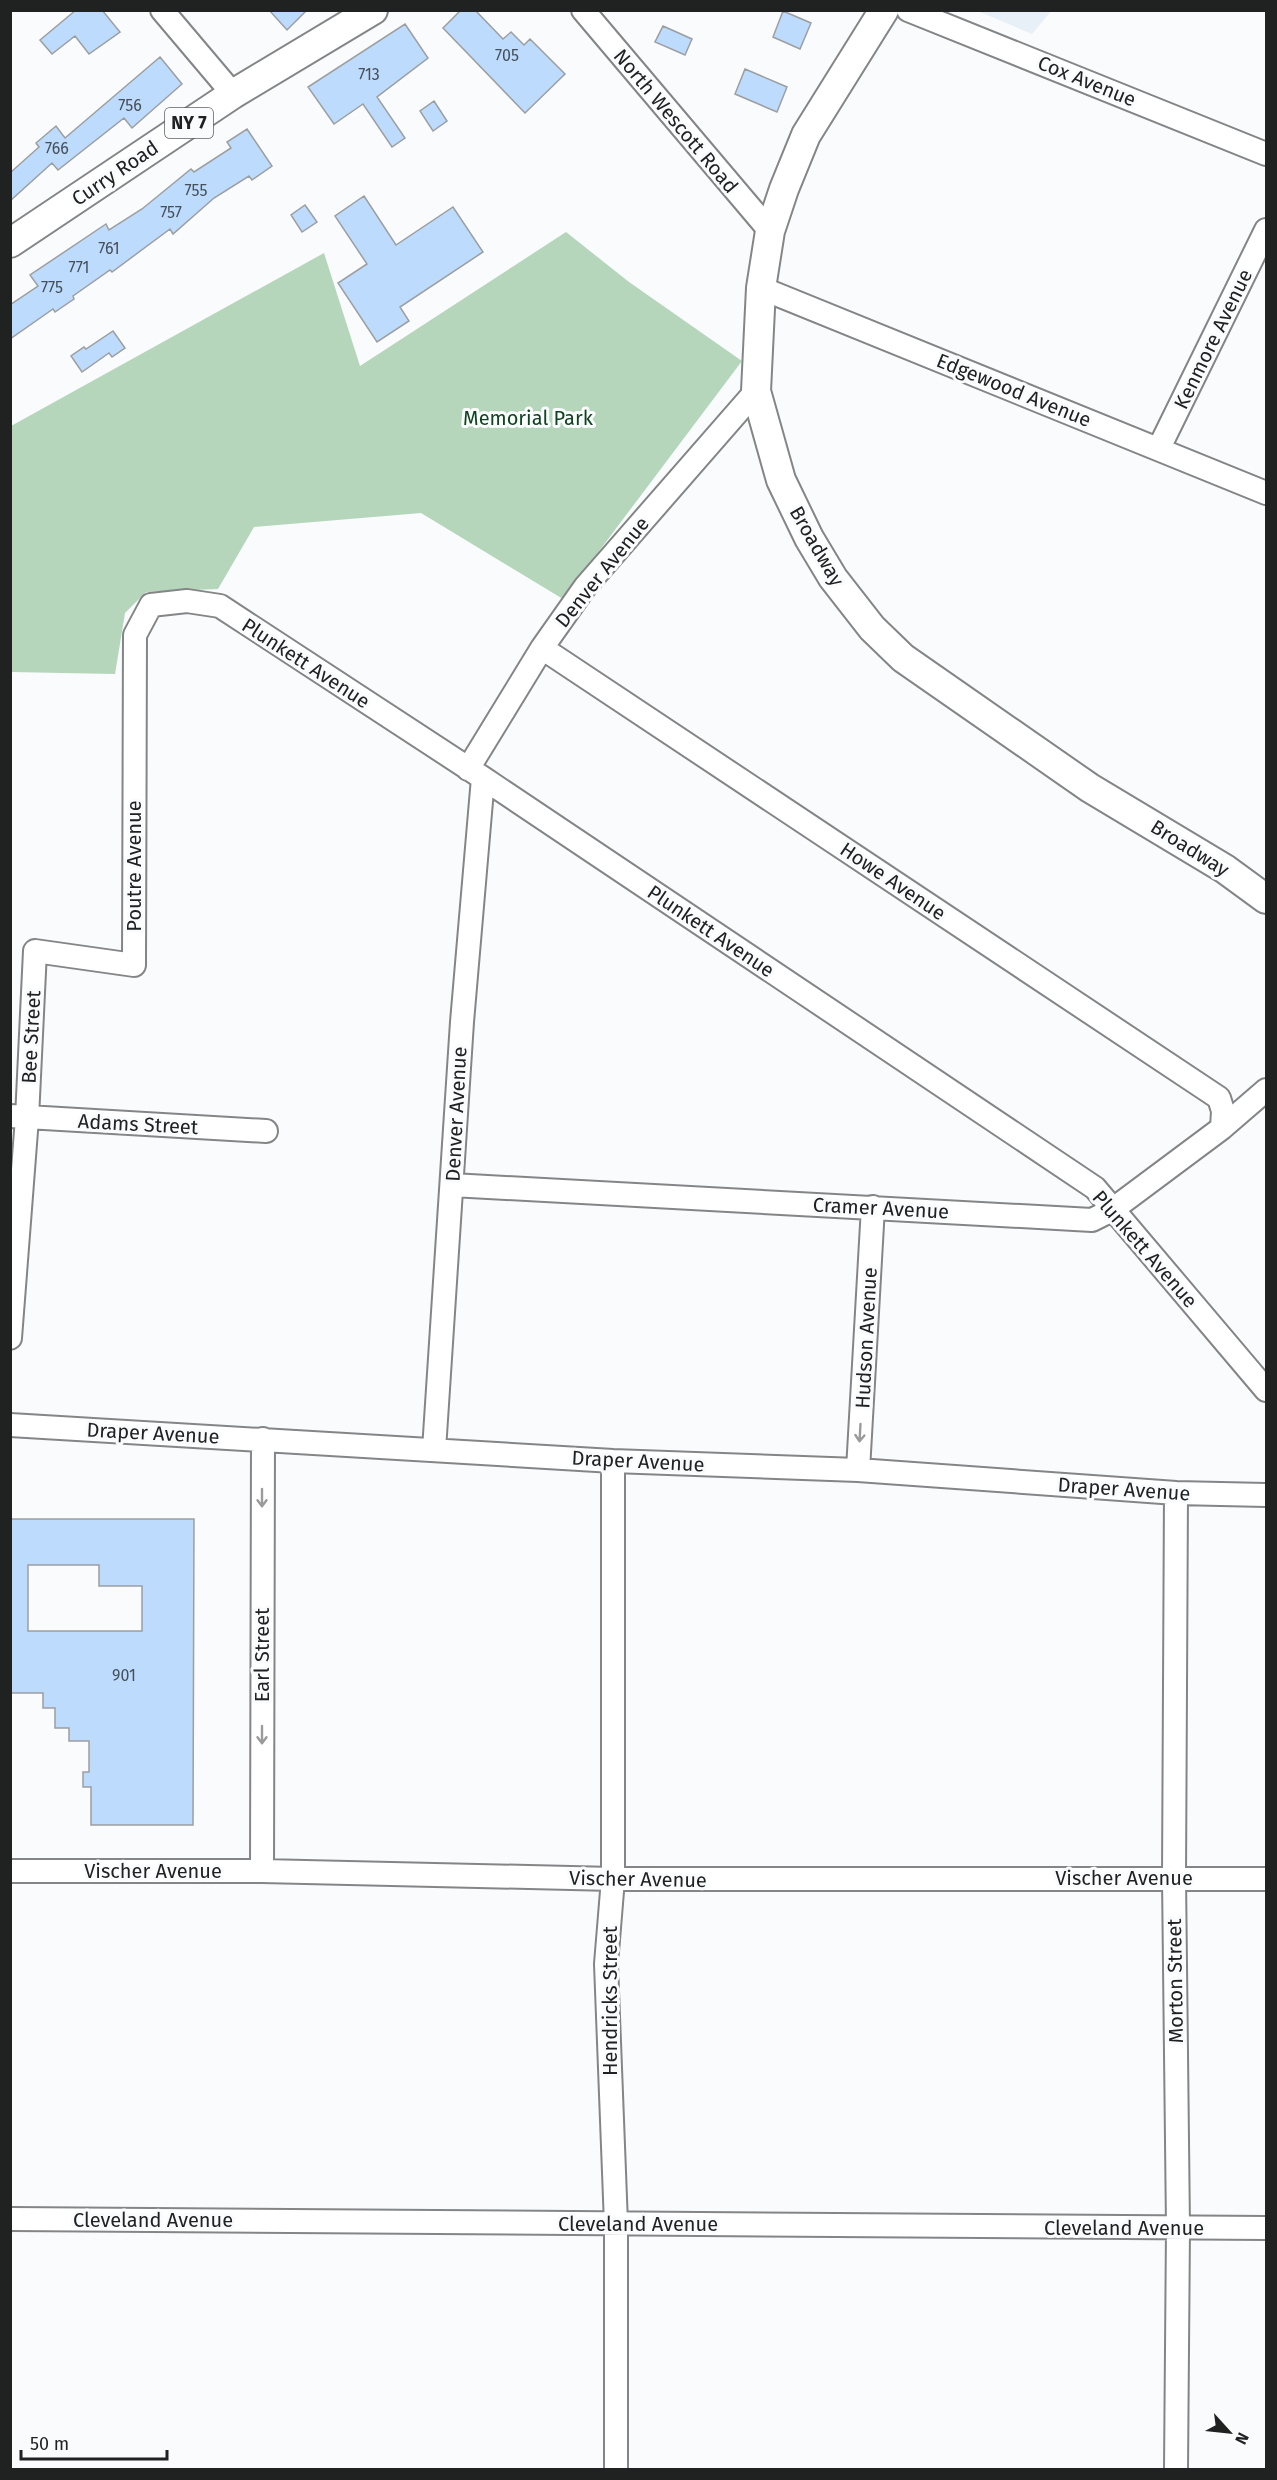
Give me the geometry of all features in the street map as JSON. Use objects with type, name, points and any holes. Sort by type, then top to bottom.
[{"type":"main road","name":"Curry Road","points":[[10,243],[233,94],[373,10]]},
{"type":"main road","name":"Broadway","points":[[884,10],[806,135],[770,231],[761,288],[756,391],[781,480],[809,538],[833,578],[872,628],[903,658],[1090,788],[1225,869],[1266,899]]},
{"type":"street","points":[[162,10],[233,94]]},
{"type":"street","name":"North Wescott Road","points":[[583,10],[770,231]]},
{"type":"street","name":"Cox Avenue","points":[[908,10],[1266,154]]},
{"type":"street","name":"Kenmore Avenue","points":[[1159,448],[1266,230]]},
{"type":"street","name":"Edgewood Avenue","points":[[761,288],[1266,493]]},
{"type":"street","name":"Denver Avenue","points":[[434,1450],[462,1022],[475,773],[542,648],[585,587],[756,391]]},
{"type":"street","name":"Plunkett Avenue","points":[[135,668],[135,635],[151,605],[187,601],[220,606],[475,773],[1095,1188],[1266,1390]]},
{"type":"street","name":"Howe Avenue","points":[[542,648],[1219,1098],[1223,1111],[1222,1128]]},
{"type":"street","name":"Poutre Avenue","points":[[35,951],[134,965],[135,668]]},
{"type":"street","name":"Bee Street","points":[[10,1338],[19,1117],[35,951]]},
{"type":"street","name":"Cramer Avenue","points":[[452,1185],[1092,1220],[1112,1210],[1222,1128],[1266,1090]]},
{"type":"street","name":"Adams Street","points":[[19,1117],[266,1131]]},
{"type":"street","name":"Hudson Avenue","points":[[858,1470],[873,1207]]},
{"type":"street","name":"Draper Avenue","points":[[10,1425],[613,1461],[858,1470],[1176,1493],[1266,1495]]},
{"type":"street","name":"Earl Street","points":[[262,1439],[262,1871]]},
{"type":"street","name":"Hendricks Street","points":[[613,1461],[613,1879],[606,1973],[616,2224],[616,2469]]},
{"type":"street","name":"Morton Street","points":[[1176,1493],[1174,1878],[1178,2228],[1176,2469]]},
{"type":"street","name":"Vischer Avenue","points":[[10,1871],[262,1871],[613,1879],[1266,1879]]},
{"type":"street","name":"Cleveland Avenue","points":[[10,2219],[1266,2228]]},
{"type":"shaded area","points":[[978,11],[1051,11],[1032,34]]},
{"type":"green space","name":"Memorial Park","points":[[566,232],[629,282],[742,361],[563,599],[421,513],[254,527],[218,589],[146,592],[125,613],[115,674],[11,672],[11,426],[324,253],[360,366]]},
{"type":"building","points":[[76,10],[102,10],[120,32],[89,54],[75,36],[52,54],[40,40]]},
{"type":"building","points":[[269,10],[307,10],[287,30]]},
{"type":"building","points":[[461,10],[475,10],[503,39],[511,32],[524,45],[530,39],[565,74],[525,113],[443,28]]},
{"type":"building","points":[[783,11],[811,23],[800,49],[773,37]]},
{"type":"building","points":[[405,24],[428,58],[377,97],[405,138],[392,147],[363,104],[334,124],[308,87]]},
{"type":"building","points":[[663,26],[692,39],[685,55],[655,42]]},
{"type":"building","points":[[160,57],[182,84],[132,128],[124,118],[58,170],[52,163],[10,201],[11,172],[39,147],[36,143],[56,126],[65,138]]},
{"type":"building","points":[[745,69],[787,87],[777,112],[735,94]]},
{"type":"building","points":[[434,101],[447,121],[433,131],[420,111]]},
{"type":"building","points":[[247,129],[272,166],[252,180],[249,176],[214,198],[173,234],[170,229],[112,272],[110,270],[73,296],[74,299],[55,312],[53,309],[10,339],[10,305],[38,286],[30,275],[106,224],[109,230],[142,209],[191,169],[194,172],[231,148],[227,142]]},
{"type":"building","points":[[364,196],[396,245],[453,207],[483,252],[400,307],[409,321],[377,342],[338,283],[367,264],[335,216]]},
{"type":"building","points":[[305,205],[317,222],[302,232],[291,215]]},
{"type":"building","points":[[113,331],[125,348],[112,357],[109,353],[82,372],[71,356]]},
{"type":"building","points":[[10,1519],[194,1519],[193,1825],[91,1825],[91,1787],[83,1787],[83,1772],[89,1772],[89,1741],[69,1741],[69,1728],[55,1728],[55,1708],[43,1708],[43,1693],[11,1693]],"holes":[[[28,1565],[99,1565],[99,1586],[142,1586],[142,1631],[28,1631]]]}]
